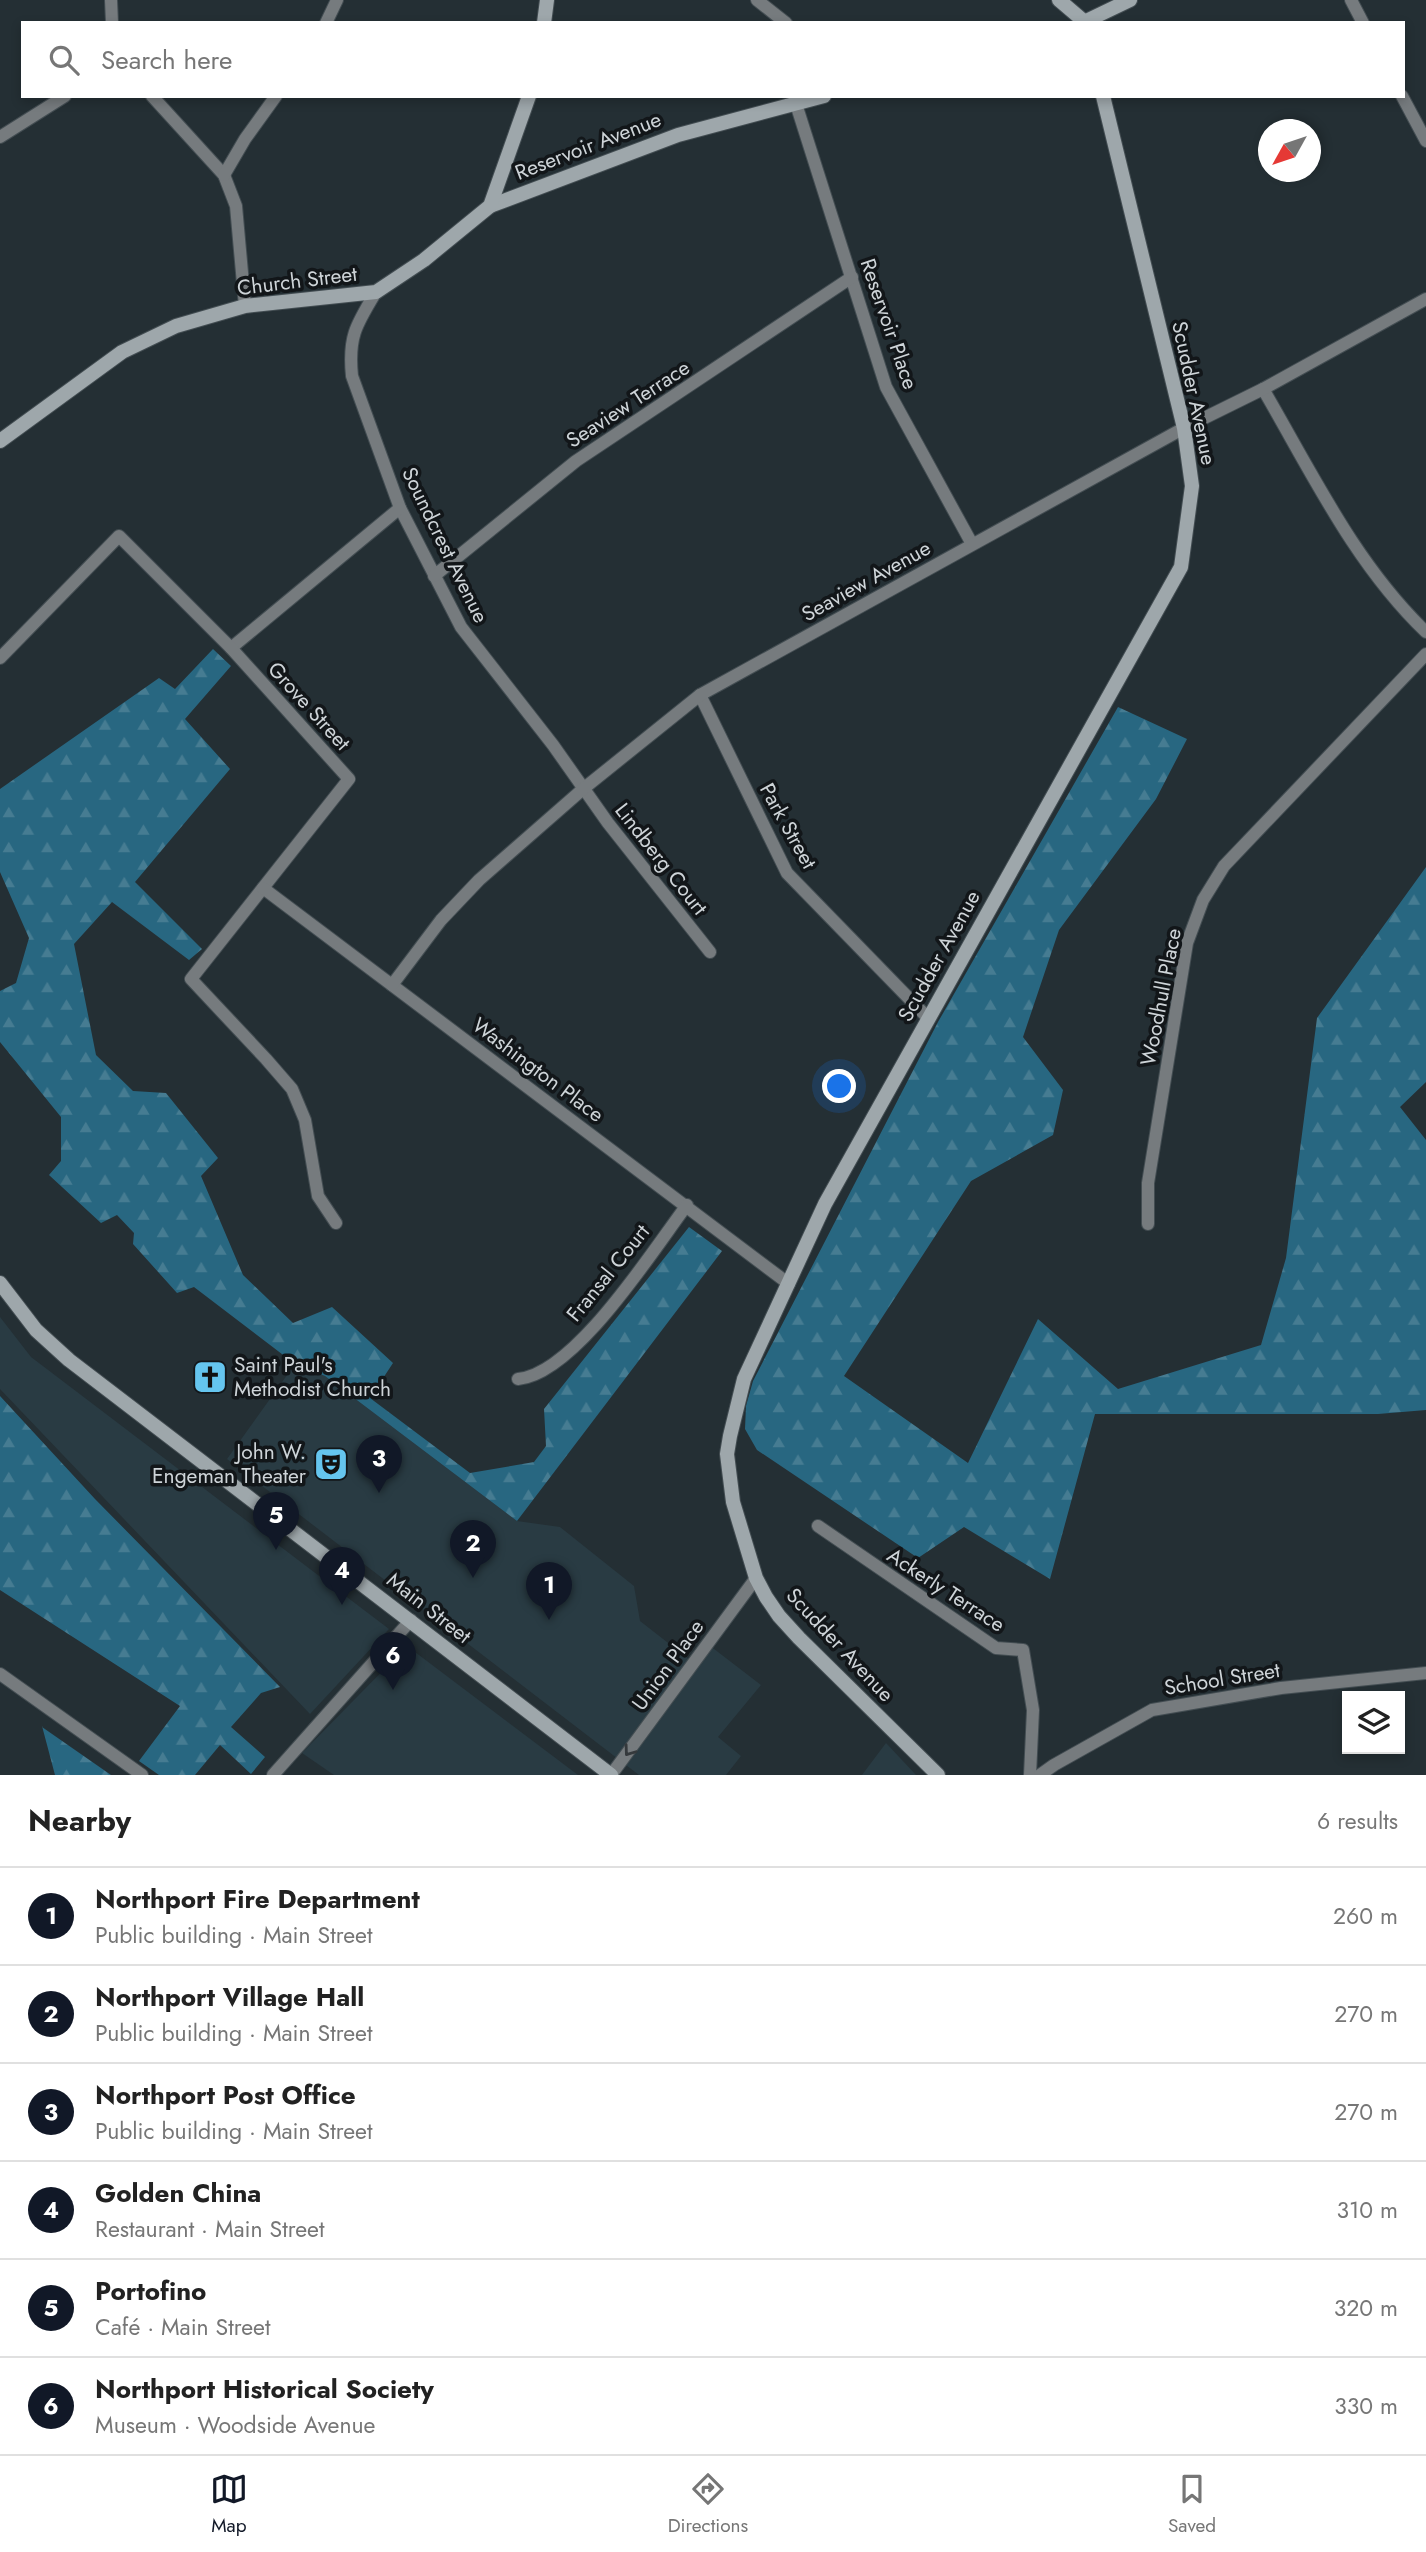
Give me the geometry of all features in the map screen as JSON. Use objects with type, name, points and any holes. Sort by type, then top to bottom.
[{"type":"street","points":[[111,0],[112,21]]},
{"type":"street","points":[[327,21],[337,0]]},
{"type":"street","points":[[544,21],[547,0]]},
{"type":"street","points":[[757,0],[783,21]]},
{"type":"street","points":[[1059,0],[1083,21]]},
{"type":"street","points":[[1086,21],[1130,0]]},
{"type":"street","points":[[1351,0],[1362,21]]},
{"type":"street","points":[[0,137],[62,98]]},
{"type":"street","points":[[154,98],[224,174],[236,206],[244,306]]},
{"type":"street","points":[[224,174],[275,98]]},
{"type":"street","points":[[490,206],[528,98]]},
{"type":"street","name":"Reservoir Avenue","points":[[490,206],[678,135],[817,98]]},
{"type":"street","name":"Scudder Avenue","points":[[938,1775],[785,1623],[766,1597],[756,1577],[733,1502],[727,1454],[744,1379],[825,1204],[1181,567],[1192,486],[1184,428],[1103,98]]},
{"type":"street","points":[[1403,98],[1426,141]]},
{"type":"street","name":"Reservoir Place","points":[[796,104],[886,387],[972,544]]},
{"type":"street","name":"Church Street","points":[[0,441],[122,352],[176,326],[244,306],[376,292],[424,260],[490,206]]},
{"type":"street","name":"Seaview Terrace","points":[[434,576],[576,461],[852,277]]},
{"type":"street","name":"Soundcrest Avenue","points":[[376,292],[355,327],[349,353],[352,376],[400,508],[461,627],[553,745],[583,789]]},
{"type":"street","name":"Seaview Avenue","points":[[392,985],[459,898],[583,789],[700,695],[1184,428],[1263,389],[1426,299]]},
{"type":"street","points":[[1263,389],[1357,551],[1398,606],[1426,632]]},
{"type":"street","points":[[231,648],[400,508]]},
{"type":"street","name":"Grove Street","points":[[0,658],[120,536],[231,648],[349,779],[191,979],[292,1089],[305,1120],[318,1196],[336,1223]]},
{"type":"street","name":"Woodhull Place","points":[[1148,1224],[1148,1183],[1187,943],[1203,900],[1224,866],[1426,654]]},
{"type":"street","name":"Park Street","points":[[700,695],[787,873],[928,1018]]},
{"type":"street","name":"Lindberg Court","points":[[583,789],[710,951]]},
{"type":"street","name":"Washington Place","points":[[263,888],[789,1284]]},
{"type":"street","name":"Fransal Court","points":[[518,1379],[531,1378],[544,1371],[600,1320],[687,1205]]},
{"type":"street","name":"Main Street","points":[[0,1283],[36,1330],[69,1360],[611,1775]]},
{"type":"street","name":"Ackerly Terrace","points":[[818,1526],[996,1648],[1023,1650],[1034,1710],[1030,1775]]},
{"type":"street","name":"Union Place","points":[[611,1775],[756,1577]]},
{"type":"street","points":[[273,1775],[411,1620]]},
{"type":"street","points":[[0,1674],[142,1775]]},
{"type":"street","name":"School Street","points":[[1041,1775],[1152,1710],[1281,1688],[1426,1674]]},
{"type":"shaded area","points":[[0,1317],[31,1357],[389,1629],[310,1714],[0,1389]]},
{"type":"shaded area","points":[[295,1364],[325,1376],[517,1521],[560,1527],[634,1586],[640,1621],[690,1660],[705,1642],[761,1685],[718,1737],[741,1756],[726,1775],[639,1775],[227,1459]]},
{"type":"shaded area","points":[[407,1646],[578,1775],[334,1775],[302,1753]]},
{"type":"shaded area","points":[[886,1743],[916,1775],[862,1775]]},
{"type":"green space","points":[[213,649],[231,666],[185,719],[230,769],[135,882],[202,949],[189,960],[112,902],[74,944],[96,1055],[133,1091],[166,1093],[218,1158],[201,1176],[243,1275],[293,1323],[332,1307],[393,1363],[370,1398],[470,1473],[534,1462],[546,1446],[544,1409],[689,1227],[722,1251],[517,1521],[325,1376],[295,1364],[194,1287],[177,1293],[133,1244],[134,1233],[117,1215],[101,1223],[49,1175],[61,1161],[61,1117],[0,1042],[0,991],[16,983],[29,938],[0,872],[0,789],[159,678],[175,689]]},
{"type":"green space","points":[[1118,707],[1187,739],[1156,799],[1059,930],[1023,1037],[1063,1090],[1053,1135],[971,1181],[844,1376],[968,1463],[1038,1319],[1118,1389],[1261,1345],[1286,1258],[1317,1018],[1426,867],[1426,1082],[1400,1107],[1426,1140],[1426,1410],[1378,1414],[1095,1414],[1050,1579],[964,1527],[918,1558],[757,1450],[745,1429],[746,1406],[753,1381],[938,1022]]},
{"type":"green space","points":[[0,1396],[95,1499],[280,1687],[261,1693],[231,1727],[265,1757],[251,1774],[220,1745],[195,1775],[159,1775],[139,1761],[180,1706],[0,1590]]},
{"type":"green space","points":[[42,1727],[111,1775],[55,1775]]},
{"type":"place","name":"Saint Paul's Methodist Church","points":[[210,1377]]},
{"type":"place","name":"John W. Engeman Theater","points":[[331,1464]]},
{"type":"place","name":"Northport Post Office","points":[[379,1493]]},
{"type":"place","name":"Portofino","points":[[276,1550]]},
{"type":"place","name":"Northport Village Hall","points":[[473,1578]]},
{"type":"place","name":"Golden China","points":[[342,1605]]},
{"type":"place","name":"Northport Fire Department","points":[[549,1620]]},
{"type":"place","name":"Northport Historical Society","points":[[393,1690]]}]
